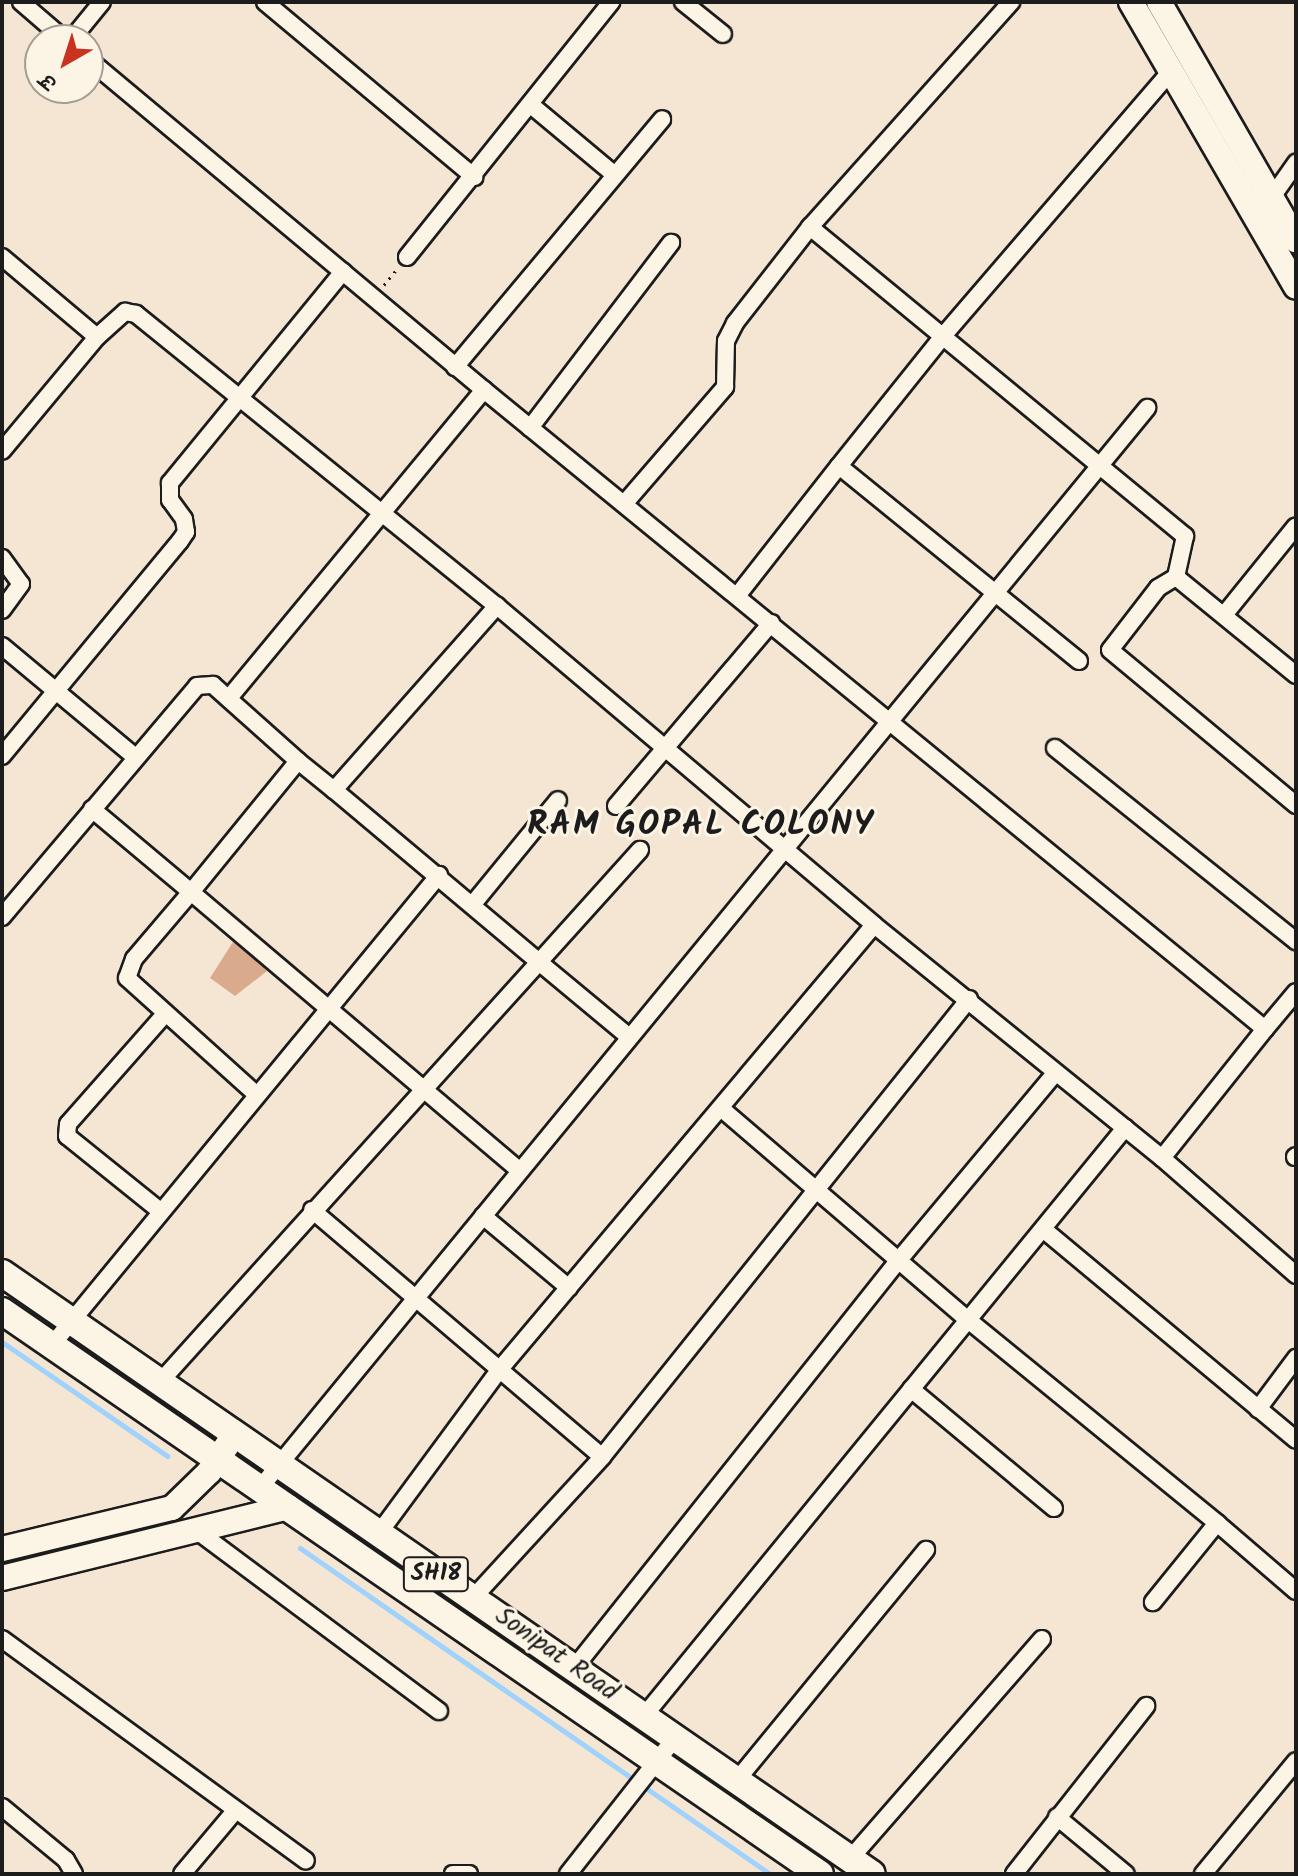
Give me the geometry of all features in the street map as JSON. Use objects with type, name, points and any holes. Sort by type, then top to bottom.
[{"type":"main road","points":[[1131,2],[1296,287]]},
{"type":"main road","points":[[1163,4],[1296,240]]},
{"type":"main road","name":"Sonipat Road","points":[[2,1273],[279,1464],[377,1536],[575,1667],[872,1874]]},
{"type":"main road","name":"Sonipat Road","points":[[2,1311],[820,1874]]},
{"type":"main road","points":[[2,1549],[172,1508],[218,1459],[234,1435]]},
{"type":"main road","points":[[2,1578],[288,1507]]},
{"type":"street","points":[[21,2],[48,24]]},
{"type":"street","points":[[82,24],[102,2]]},
{"type":"street","points":[[265,2],[474,177]]},
{"type":"street","points":[[407,257],[611,2]]},
{"type":"street","points":[[683,2],[723,34]]},
{"type":"street","points":[[624,504],[725,387],[730,333],[810,227],[1011,2]]},
{"type":"street","points":[[104,72],[455,367],[1265,1029]]},
{"type":"street","points":[[737,596],[943,336],[1170,72]]},
{"type":"street","points":[[531,105],[615,175]]},
{"type":"street","points":[[455,367],[662,119]]},
{"type":"street","points":[[1272,197],[1296,163]]},
{"type":"street","points":[[810,227],[1185,536],[1176,577],[1158,588],[1110,650],[1296,805]]},
{"type":"street","points":[[530,428],[671,243]]},
{"type":"street","points":[[2,257],[97,337]]},
{"type":"street","points":[[2,756],[186,532],[170,500],[170,483],[343,272]]},
{"type":"street","points":[[2,451],[97,337],[125,312],[136,314],[666,746],[874,925],[1162,1158],[1296,1275]]},
{"type":"street","points":[[229,698],[484,390]]},
{"type":"street","points":[[260,1488],[628,1036],[785,849],[888,718],[1147,408]]},
{"type":"street","points":[[839,466],[1079,661]]},
{"type":"street","points":[[1224,615],[1296,526]]},
{"type":"street","points":[[2,558],[21,584],[2,610]]},
{"type":"street","points":[[1176,577],[1296,675]]},
{"type":"street","points":[[334,790],[497,606]]},
{"type":"street","points":[[616,806],[771,623]]},
{"type":"street","points":[[2,646],[135,757]]},
{"type":"street","points":[[2,917],[197,686],[213,685],[298,761],[439,875],[628,1036]]},
{"type":"street","points":[[1055,748],[1296,941]]},
{"type":"street","points":[[256,1094],[132,986],[127,968],[298,761]]},
{"type":"street","points":[[473,904],[558,800]]},
{"type":"street","points":[[92,809],[426,1087],[520,1171]]},
{"type":"street","points":[[160,1382],[640,850]]},
{"type":"street","points":[[52,1345],[159,1210],[439,875]]},
{"type":"street","points":[[377,1536],[500,1369],[723,1110],[874,925]]},
{"type":"street","points":[[1162,1158],[1296,992]]},
{"type":"street","points":[[473,1598],[602,1457],[969,999]]},
{"type":"street","points":[[159,1210],[67,1136],[68,1124],[165,1014]]},
{"type":"street","points":[[575,1667],[898,1261],[1055,1073]]},
{"type":"street","points":[[723,1110],[813,1190],[1296,1591]]},
{"type":"street","points":[[644,1716],[1125,1128]]},
{"type":"street","points":[[312,1210],[602,1457]]},
{"type":"street","points":[[483,1216],[569,1288]]},
{"type":"street","points":[[1043,1229],[1296,1440]]},
{"type":"street","points":[[1258,1409],[1296,1358]]},
{"type":"street","points":[[911,1389],[1054,1508]]},
{"type":"street","points":[[1153,1602],[1217,1523]]},
{"type":"street","points":[[196,1530],[439,1711]]},
{"type":"street","points":[[737,1780],[926,1550]]},
{"type":"street","points":[[2,1639],[306,1861]]},
{"type":"street","points":[[850,1859],[1042,1639]]},
{"type":"street","points":[[1014,1874],[1146,1706]]},
{"type":"street","points":[[568,1874],[660,1763],[675,1738]]},
{"type":"street","points":[[1203,1874],[1296,1761]]},
{"type":"street","points":[[2,1807],[66,1860],[74,1874]]},
{"type":"street","points":[[182,1874],[235,1811]]},
{"type":"street","points":[[1057,1817],[1126,1874]]},
{"type":"street","points":[[453,1874],[469,1874]]},
{"type":"path","points":[[373,298],[407,257]]},
{"type":"building","points":[[233,942],[267,971],[235,996],[210,978]]},
{"type":"waterway","points":[[2,1342],[167,1456]]},
{"type":"waterway","points":[[300,1548],[770,1874]]},
{"type":"district","name":"RAM GOPAL COLONY","points":[[701,826]]}]
